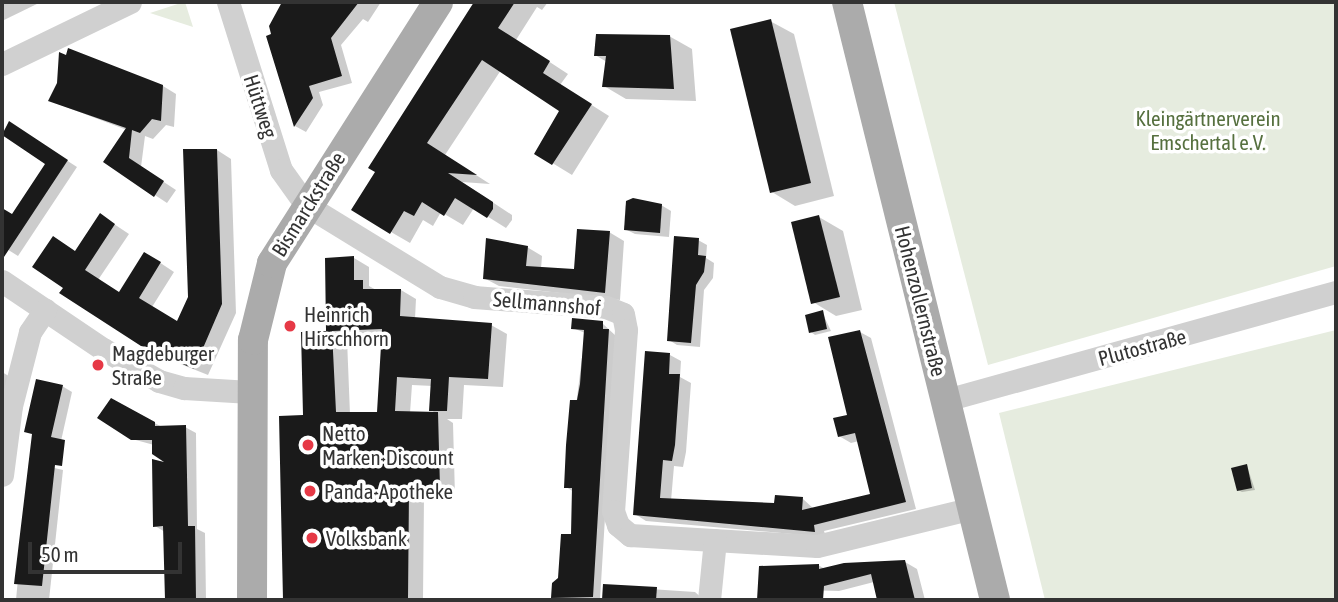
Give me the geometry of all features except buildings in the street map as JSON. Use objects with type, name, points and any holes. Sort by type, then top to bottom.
[{"type":"main road","name":"Bismarckstraße","points":[[252,600],[250,392],[256,322],[272,263],[306,205],[439,2]]},
{"type":"main road","name":"Hohenzollernstraße","points":[[847,2],[995,600]]},
{"type":"street","points":[[2,64],[131,2]]},
{"type":"street","name":"Hüttweg","points":[[228,2],[281,170],[306,205]]},
{"type":"street","name":"Sellmannshof","points":[[306,205],[440,287],[474,297],[606,307],[623,314],[626,330],[613,511],[618,525],[631,535],[817,545],[973,508]]},
{"type":"street","points":[[2,281],[159,381],[184,388],[250,392]]},
{"type":"street","name":"Plutostraße","points":[[946,400],[1336,292]]},
{"type":"street","points":[[2,475],[11,406],[27,344],[45,310]]},
{"type":"street","points":[[709,600],[715,540]]},
{"type":"green space","points":[[184,2],[193,27],[150,13]]},
{"type":"green space","name":"Kleingärtnerverein Emschertal e.V.","points":[[894,2],[1336,2],[1336,266],[988,365]]},
{"type":"green space","points":[[1336,330],[1336,600],[1045,600],[999,413]]},
{"type":"place","name":"Heinrich Hirschhorn","points":[[290,326]]},
{"type":"place","name":"Magdeburger Straße","points":[[98,365]]},
{"type":"place","name":"Netto Marken-Discount","points":[[308,445]]},
{"type":"place","name":"Panda-Apotheke","points":[[310,491]]},
{"type":"place","name":"Volksbank","points":[[312,538]]}]
